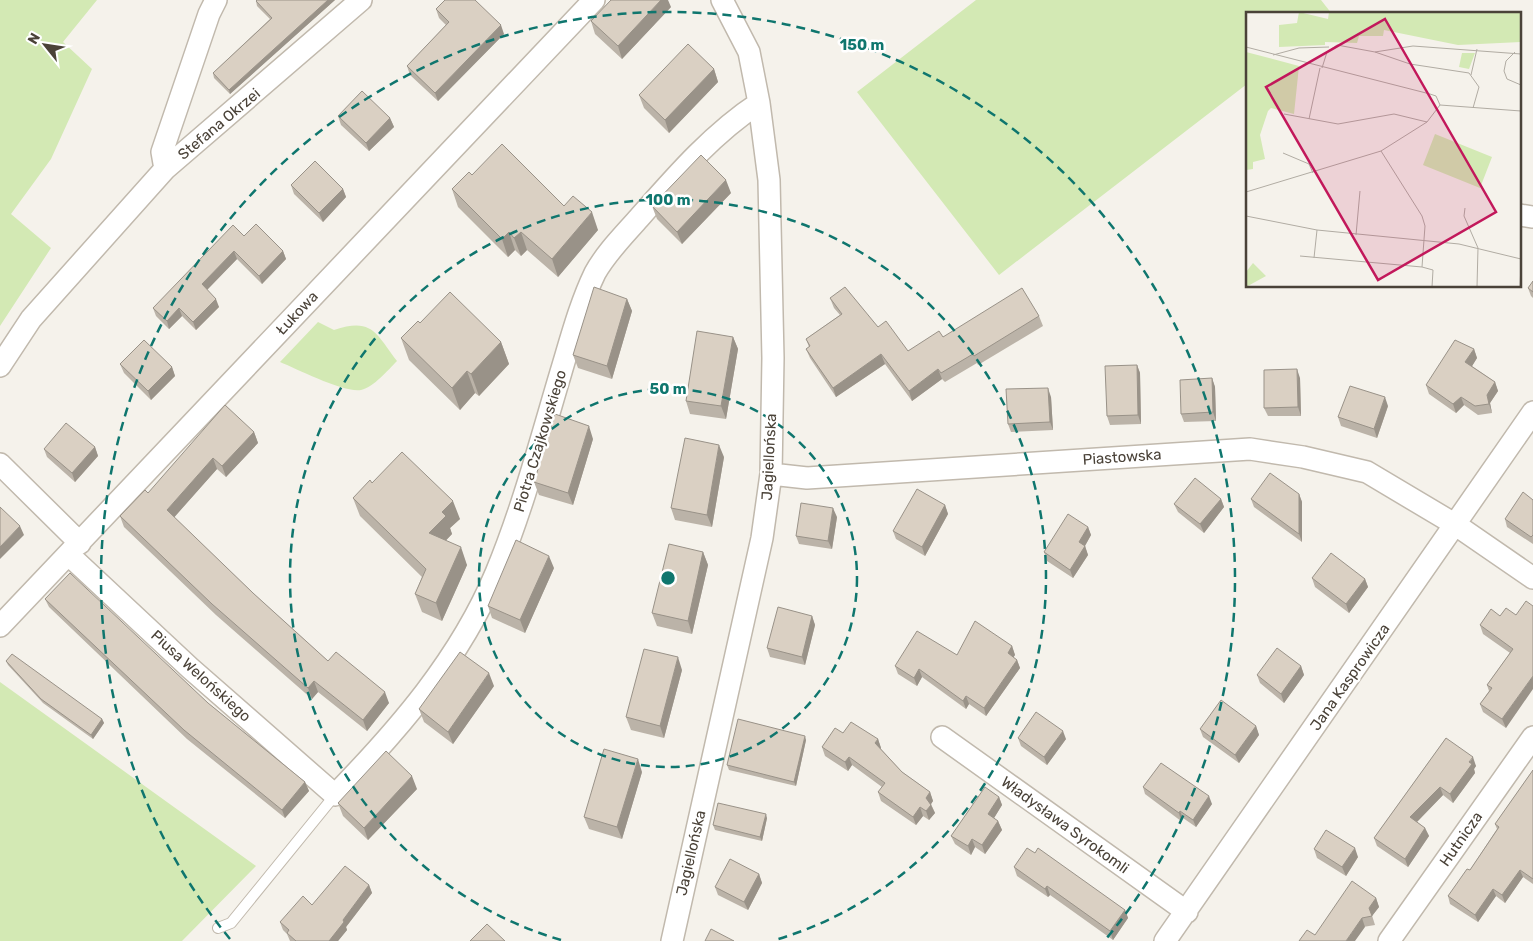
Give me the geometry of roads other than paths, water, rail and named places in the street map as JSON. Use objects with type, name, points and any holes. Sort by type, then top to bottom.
[{"type":"street","name":"Stefana Okrzei","points":[[165,169],[162,152],[209,14],[216,0]]},
{"type":"street","name":"Stefana Okrzei","points":[[165,169],[361,0]]},
{"type":"street","name":"Łukowa","points":[[0,626],[594,0]]},
{"type":"street","name":"Jagiellońska","points":[[672,941],[762,538],[771,474],[773,358],[769,180],[759,103],[749,52],[722,0]]},
{"type":"street","name":"Piotra Czajkowskiego","points":[[336,794],[368,761],[418,702],[464,639],[495,574],[512,528],[534,466],[582,306],[596,272],[621,238],[672,181],[738,117],[759,103]]},
{"type":"street","points":[[0,366],[31,319],[165,169]]},
{"type":"street","points":[[1520,215],[1533,217]]},
{"type":"street","name":"Jana Kasprowicza","points":[[1165,941],[1533,412]]},
{"type":"street","name":"Piastowska","points":[[771,474],[807,478],[1250,449],[1303,457],[1367,472],[1456,525]]},
{"type":"street","name":"Piusa Welońskiego","points":[[0,464],[74,549],[190,668],[336,794]]},
{"type":"street","points":[[1456,525],[1533,578]]},
{"type":"street","name":"Władysława Syrokomli","points":[[942,737],[1187,912]]},
{"type":"street","name":"Hutnicza","points":[[1389,941],[1533,737]]},
{"type":"lane","points":[[218,928],[231,923],[336,794]]}]
